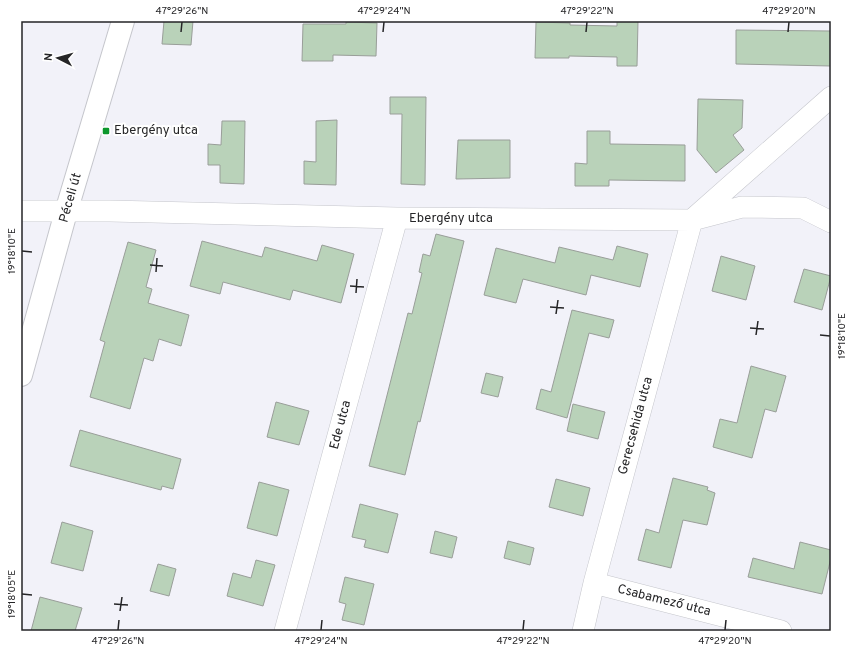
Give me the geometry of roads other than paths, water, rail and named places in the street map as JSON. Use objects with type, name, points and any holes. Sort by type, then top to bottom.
[{"type":"main road","name":"Péceli út","points":[[21,375],[66,212],[123,21]]},
{"type":"street","points":[[692,220],[831,97]]},
{"type":"street","name":"Ebergény utca","points":[[21,211],[110,211],[397,218],[692,220],[742,208],[804,208],[831,222]]},
{"type":"street","name":"Ede utca","points":[[285,631],[397,218]]},
{"type":"street","name":"Gerecsehida utca","points":[[583,631],[594,583],[692,220]]},
{"type":"street","name":"Csabamező utca","points":[[594,583],[780,631]]},
{"type":"place","name":"Ebergény utca","points":[[106,131]]}]
